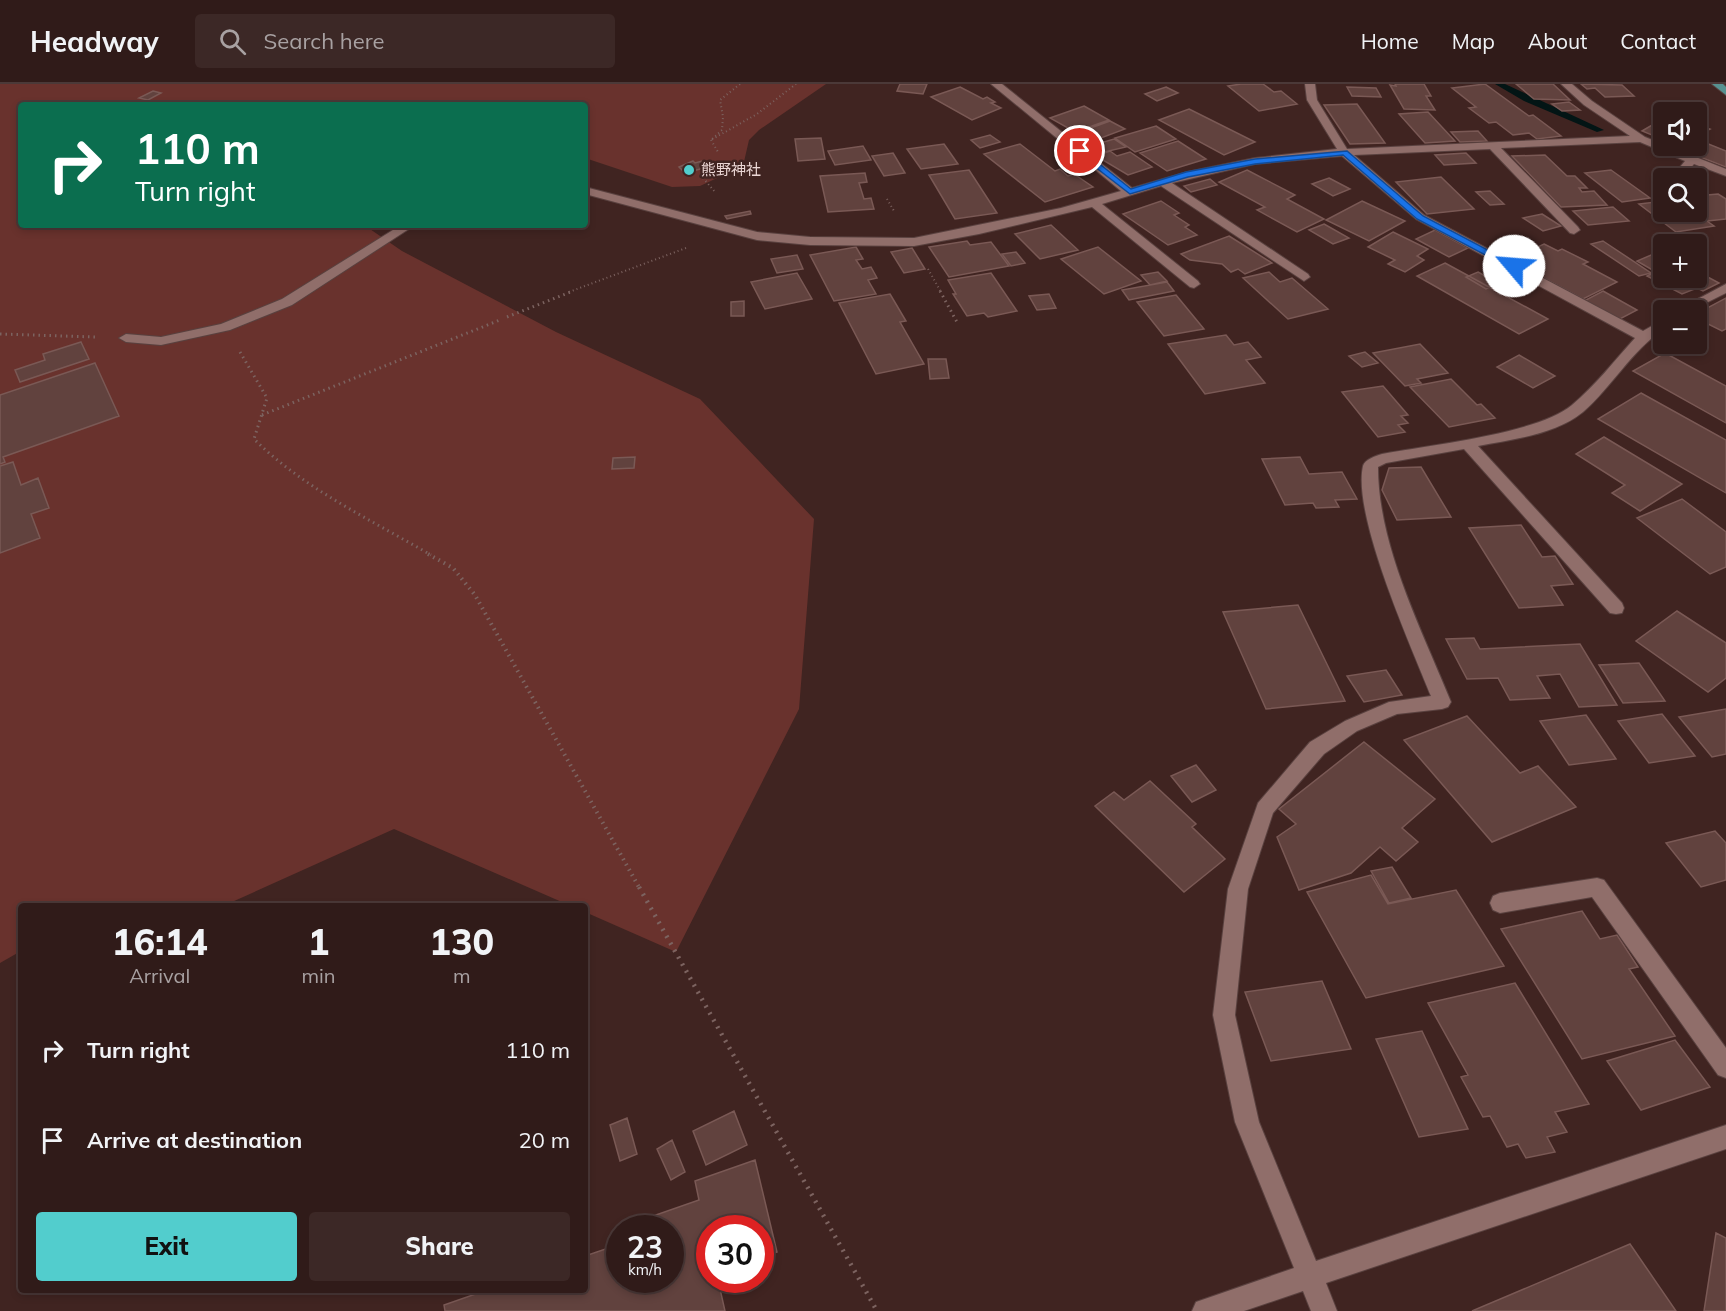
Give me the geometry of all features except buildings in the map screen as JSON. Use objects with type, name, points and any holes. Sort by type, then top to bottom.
[{"type":"main road","points":[[1717,84],[1726,92]]},
{"type":"street","points":[[996,84],[1130,192]]},
{"type":"street","points":[[1310,84],[1312,100],[1344,152],[1420,218],[1531,275],[1643,337]]},
{"type":"street","points":[[1566,84],[1588,103],[1641,139],[1726,174]]},
{"type":"street","points":[[588,191],[742,233],[810,242],[914,242],[979,230],[1163,182],[1255,161],[1344,152],[1641,139]]},
{"type":"street","points":[[1493,146],[1574,230]]},
{"type":"street","points":[[1685,168],[1692,160]]},
{"type":"street","points":[[1163,182],[1304,276]]},
{"type":"street","points":[[1093,202],[1194,284]]},
{"type":"street","points":[[126,338],[161,341],[225,327],[287,302],[404,228]]},
{"type":"street","points":[[1703,300],[1726,288]]},
{"type":"street","points":[[1324,1311],[1247,1122],[1224,1015],[1238,889],[1265,809],[1317,747],[1351,726],[1395,707],[1442,702],[1383,542],[1369,478],[1371,465],[1382,459],[1521,433],[1559,421],[1578,408],[1643,337],[1653,330]]},
{"type":"street","points":[[1467,443],[1616,608]]},
{"type":"street","points":[[1500,903],[1597,887],[1726,1067]]},
{"type":"street","points":[[1205,1311],[1726,1137]]},
{"type":"path","points":[[711,140],[722,130],[723,117],[720,100],[740,84]]},
{"type":"path","points":[[711,140],[757,114],[796,84]]},
{"type":"path","points":[[711,140],[718,152]]},
{"type":"path","points":[[507,317],[645,262],[742,233]]},
{"type":"path","points":[[261,416],[500,320]]},
{"type":"path","points":[[225,327],[267,398],[254,439],[274,459],[337,500],[453,568],[475,595],[878,1311]]},
{"type":"path","points":[[0,334],[126,338]]},
{"type":"shaded area","points":[[0,84],[826,84],[759,130],[749,140],[743,166],[700,186],[672,187],[588,159],[588,102],[18,102],[18,228],[368,228],[402,251],[556,332],[700,399],[814,519],[799,709],[676,952],[588,913],[588,903],[564,903],[394,829],[230,903],[18,903],[18,953],[0,963]]},
{"type":"waterway","points":[[1499,84],[1527,99],[1600,130]]},
{"type":"place","name":"熊野神社","points":[[689,170]]},
{"type":"route","points":[[1080,151],[1130,192],[1186,175],[1255,161],[1344,152],[1420,218],[1514,266]]}]
